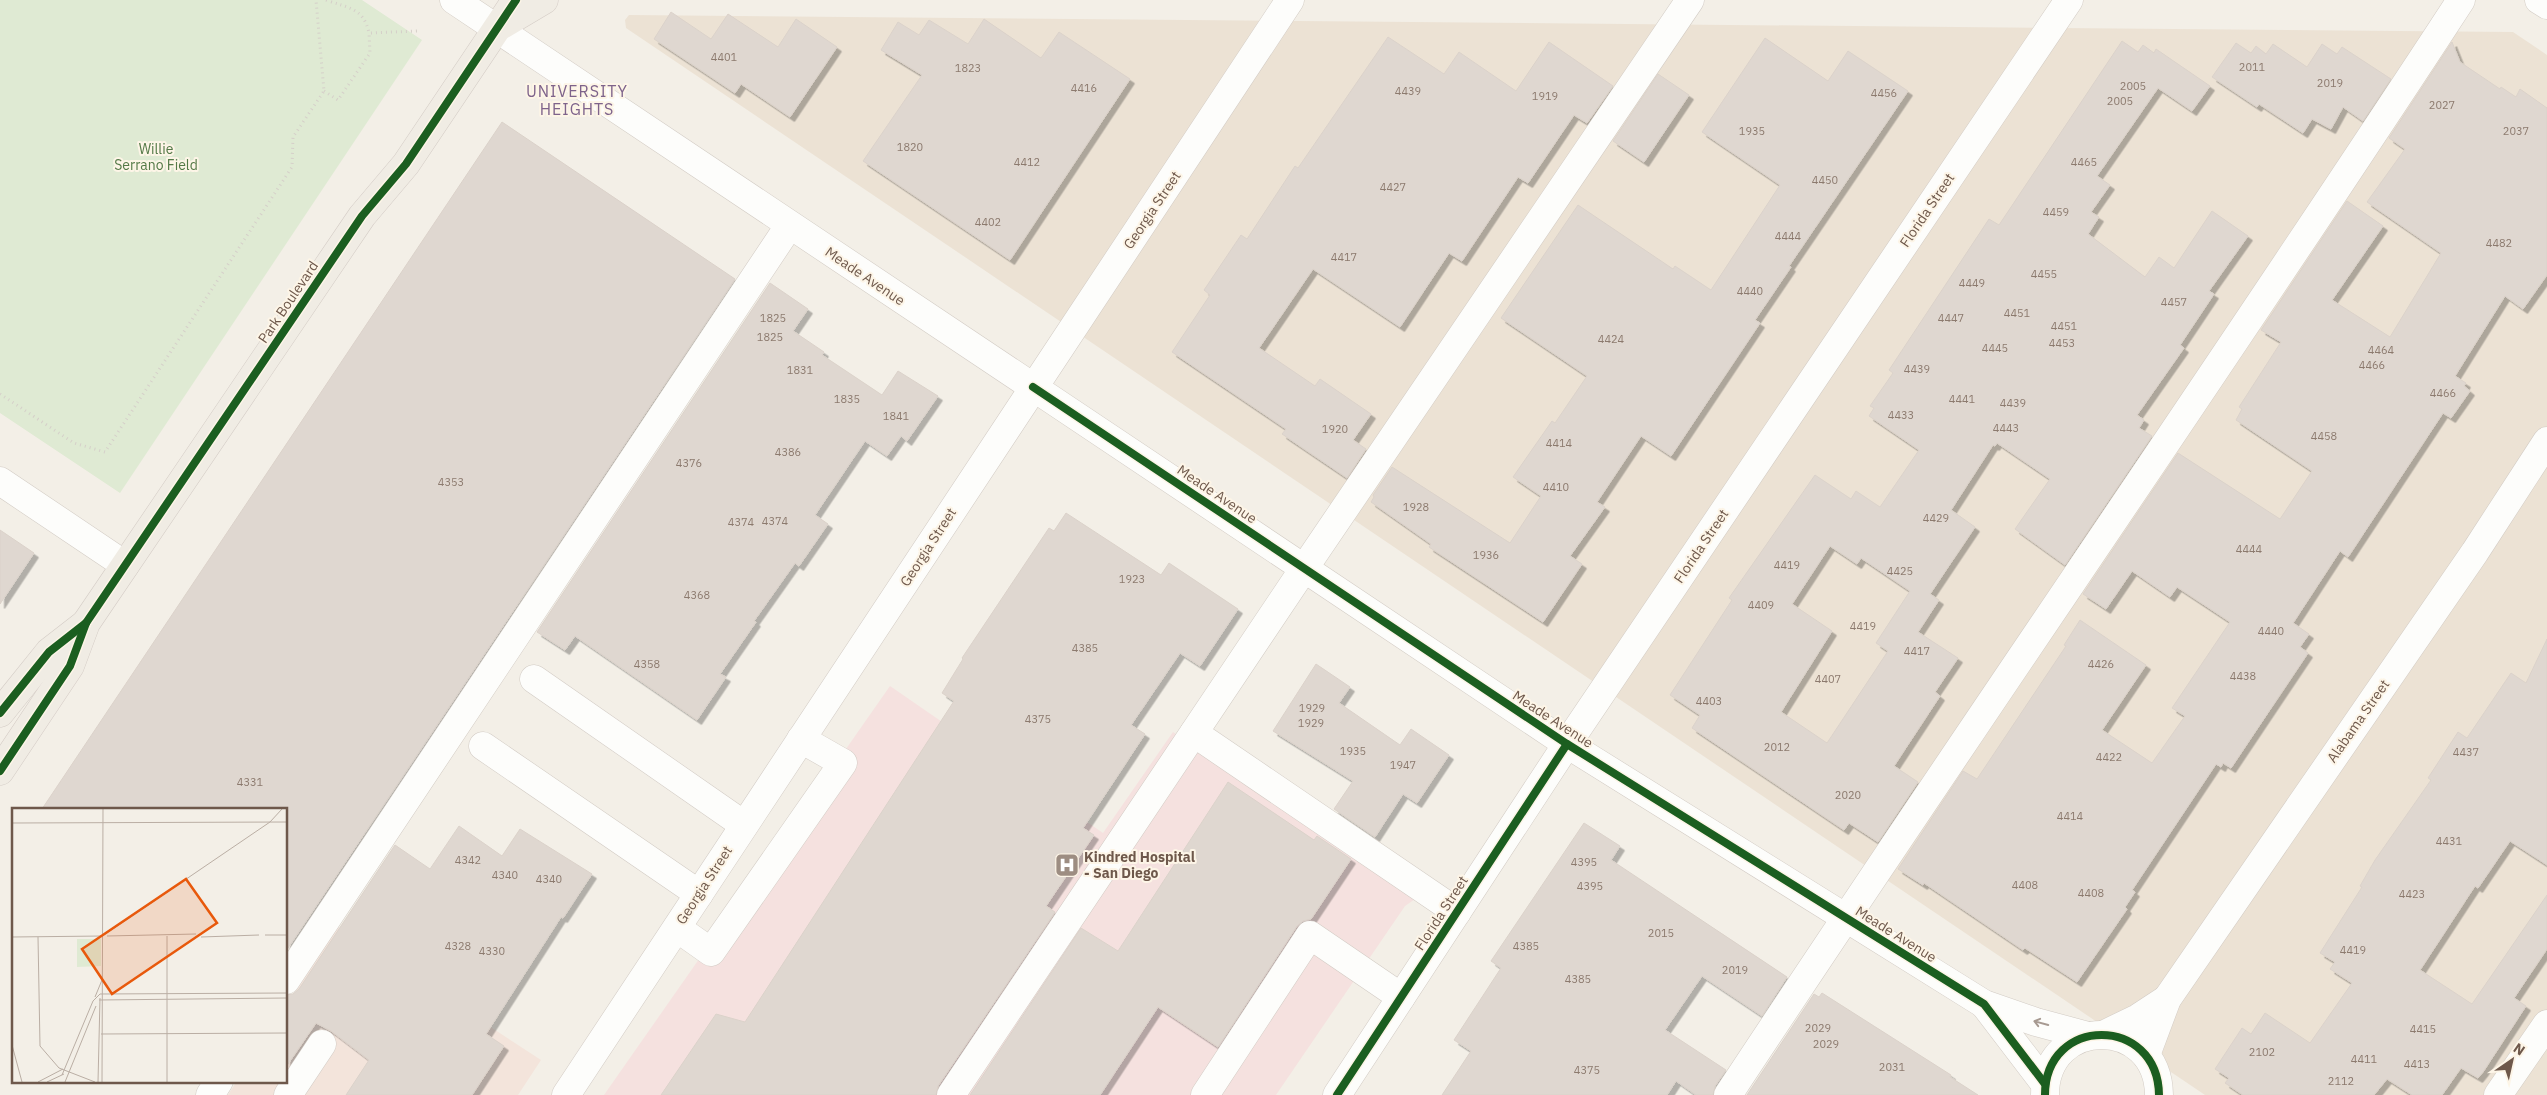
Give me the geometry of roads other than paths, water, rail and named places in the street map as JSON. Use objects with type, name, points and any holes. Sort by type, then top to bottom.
[{"type":"main road","name":"Park Boulevard","points":[[0,771],[70,666],[86,623],[362,216],[406,164],[516,0]]},
{"type":"main road","points":[[497,28],[544,0]]},
{"type":"main road","name":"Park Boulevard","points":[[0,713],[49,652],[86,623]]},
{"type":"street","name":"Meade Avenue","points":[[454,0],[789,226],[1305,567],[1567,744],[1984,1004],[2036,1022],[2130,1042],[2146,1055]]},
{"type":"street","name":"Georgia Street","points":[[566,1095],[1290,0]]},
{"type":"street","points":[[951,1095],[1305,567],[1690,0]]},
{"type":"street","name":"Florida Street","points":[[1337,1095],[1567,744],[2069,0]]},
{"type":"street","points":[[1728,1095],[1846,917],[2269,292],[2461,0]]},
{"type":"street","points":[[2539,0],[2547,6]]},
{"type":"street","points":[[288,977],[789,226]]},
{"type":"street","name":"Alabama Street","points":[[2146,1055],[2167,998],[2475,552],[2547,441]]},
{"type":"street","points":[[0,481],[125,565]]},
{"type":"street","points":[[534,679],[744,825]]},
{"type":"street","points":[[1194,733],[1457,912]]},
{"type":"street","points":[[677,928],[711,952],[843,763],[801,739]]},
{"type":"street","points":[[483,746],[699,894]]},
{"type":"street","points":[[1205,1095],[1310,935],[1401,997]]},
{"type":"street","name":"Alabama Street","points":[[2045,1089],[2048,1070],[2059,1053],[2075,1040],[2097,1035],[2138,1018],[2167,998]]},
{"type":"street","name":"Meade Avenue","points":[[1984,1004],[2045,1089]]},
{"type":"street","points":[[2498,1095],[2547,1024]]},
{"type":"street","points":[[288,1095],[322,1044]]},
{"type":"street","points":[[2146,1055],[2154,1068],[2161,1091]]},
{"type":"street","points":[[210,1095],[218,1082]]},
{"type":"place","name":"Kindred Hospital - San Diego","points":[[1067,865]]},
{"type":"district","name":"UNIVERSITY HEIGHTS","points":[[577,100]]},
{"type":"park label","name":"Willie Serrano Field","points":[[156,158]]}]
